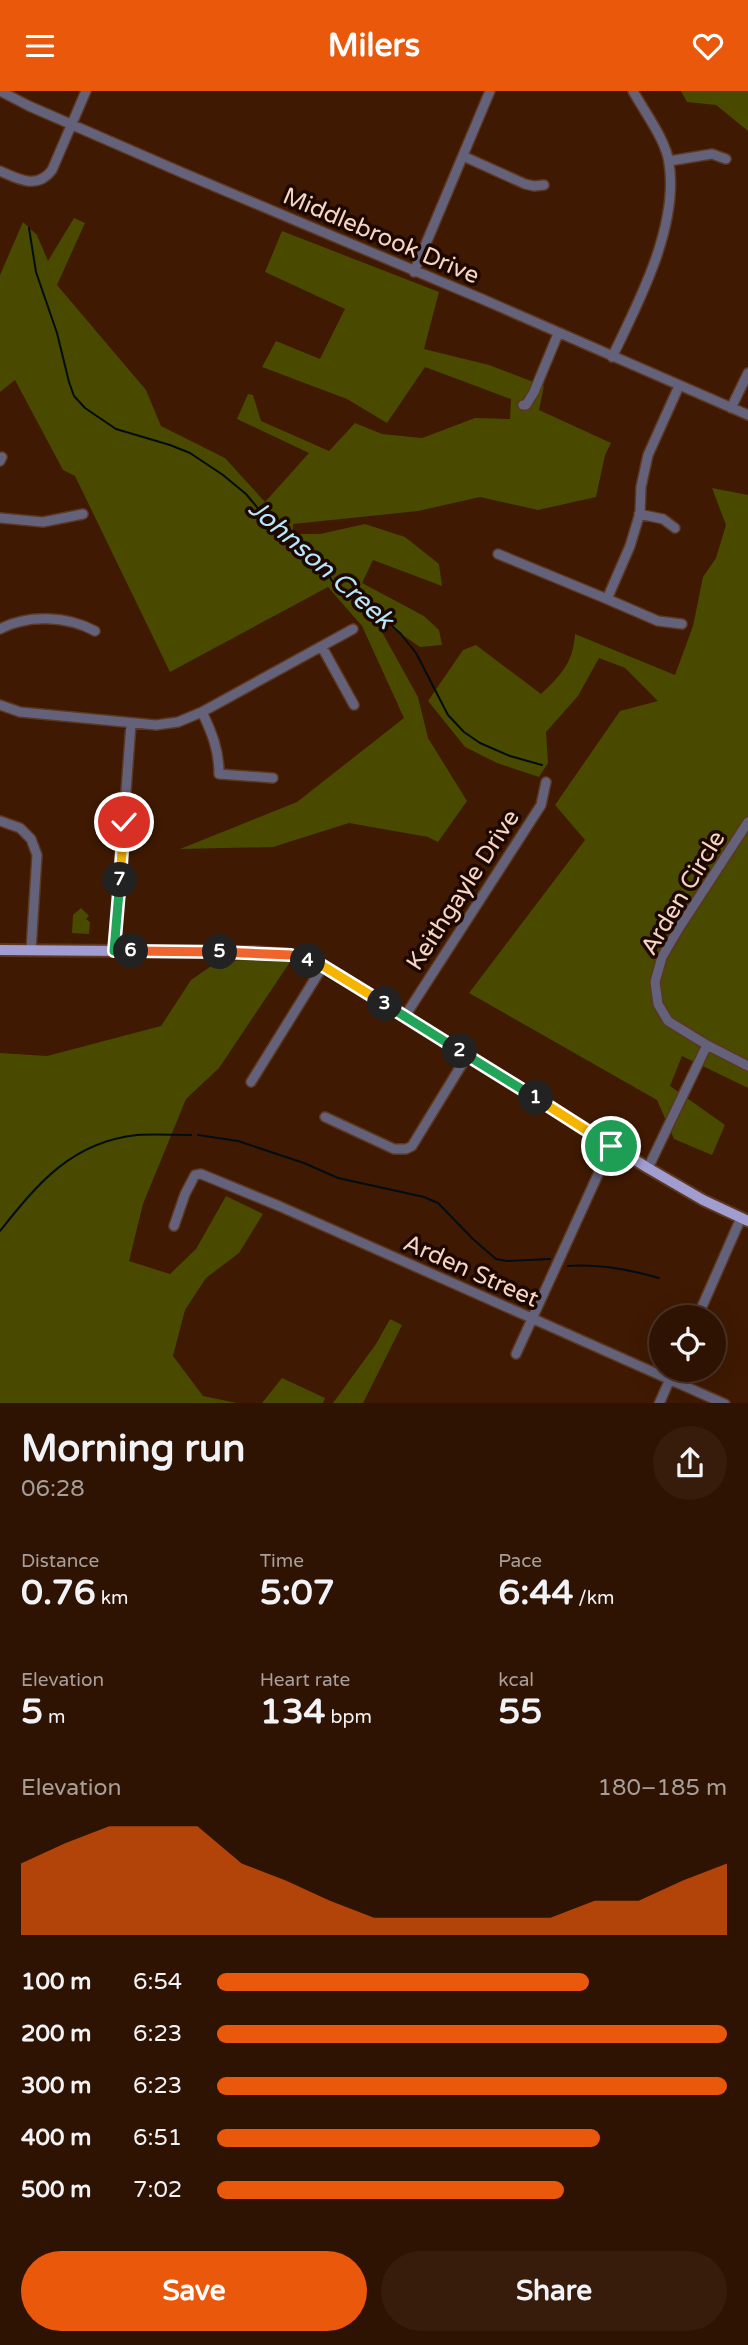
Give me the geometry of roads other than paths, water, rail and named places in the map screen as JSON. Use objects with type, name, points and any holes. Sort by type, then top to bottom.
[{"type":"main road","points":[[0,950],[255,952],[291,955],[323,966],[611,1146],[703,1200],[744,1219]]},
{"type":"street","name":"Middlebrook Drive","points":[[0,91],[72,125],[748,415]]},
{"type":"street","points":[[0,171],[27,182],[47,177],[86,91]]},
{"type":"street","points":[[414,272],[490,91]]},
{"type":"street","points":[[612,357],[663,238],[670,205],[669,162],[661,141],[633,91]]},
{"type":"street","points":[[669,162],[712,154],[726,159]]},
{"type":"street","points":[[463,156],[525,184],[544,185]]},
{"type":"street","points":[[523,405],[526,405],[534,392],[558,334]]},
{"type":"street","points":[[731,408],[748,373]]},
{"type":"street","points":[[607,599],[630,546],[639,515],[641,487],[648,456],[680,386]]},
{"type":"street","points":[[0,518],[43,522],[59,521],[83,514]]},
{"type":"street","points":[[639,515],[663,519],[675,528]]},
{"type":"street","points":[[498,554],[658,621],[682,624]]},
{"type":"street","points":[[0,629],[22,620],[37,619],[81,624],[94,631]]},
{"type":"street","points":[[0,705],[20,712],[131,724],[178,722],[202,712],[354,629]]},
{"type":"street","points":[[322,647],[354,705]]},
{"type":"street","points":[[202,712],[214,736],[219,754],[219,774],[272,778]]},
{"type":"street","points":[[114,951],[131,724]]},
{"type":"street","name":"Keithgayle Drive","points":[[405,1016],[541,805],[546,782]]},
{"type":"street","points":[[0,821],[20,828],[31,839],[37,855],[31,950]]},
{"type":"street","name":"Arden Circle","points":[[748,822],[662,957],[655,982],[658,1004],[668,1021],[748,1066]]},
{"type":"street","points":[[251,1082],[323,966]]},
{"type":"street","points":[[648,1168],[707,1045]]},
{"type":"street","points":[[325,1117],[394,1149],[407,1149],[412,1146],[467,1055]]},
{"type":"street","points":[[516,1354],[611,1146]]},
{"type":"street","name":"Arden Street","points":[[174,1226],[185,1194],[195,1175],[201,1174],[531,1319],[649,1366]]},
{"type":"street","points":[[703,1305],[744,1219]]},
{"type":"street","points":[[659,1403],[669,1382]]},
{"type":"street","name":"Arden Street","points":[[685,1382],[725,1403]]},
{"type":"waterway","name":"Johnson Creek","points":[[29,228],[36,272],[57,333],[69,382],[74,396],[85,408],[116,429],[190,453],[223,475],[246,494],[276,530],[312,555],[325,568],[332,581],[363,600],[401,634],[416,653],[448,715],[464,732],[480,743],[510,756],[542,765]]},
{"type":"waterway","points":[[0,1231],[43,1181],[75,1156],[94,1146],[137,1135],[191,1135]]},
{"type":"waterway","points":[[198,1135],[238,1141],[304,1163],[338,1178],[424,1197],[438,1203],[496,1259],[550,1259]]},
{"type":"waterway","points":[[568,1266],[614,1268],[659,1278]]}]
